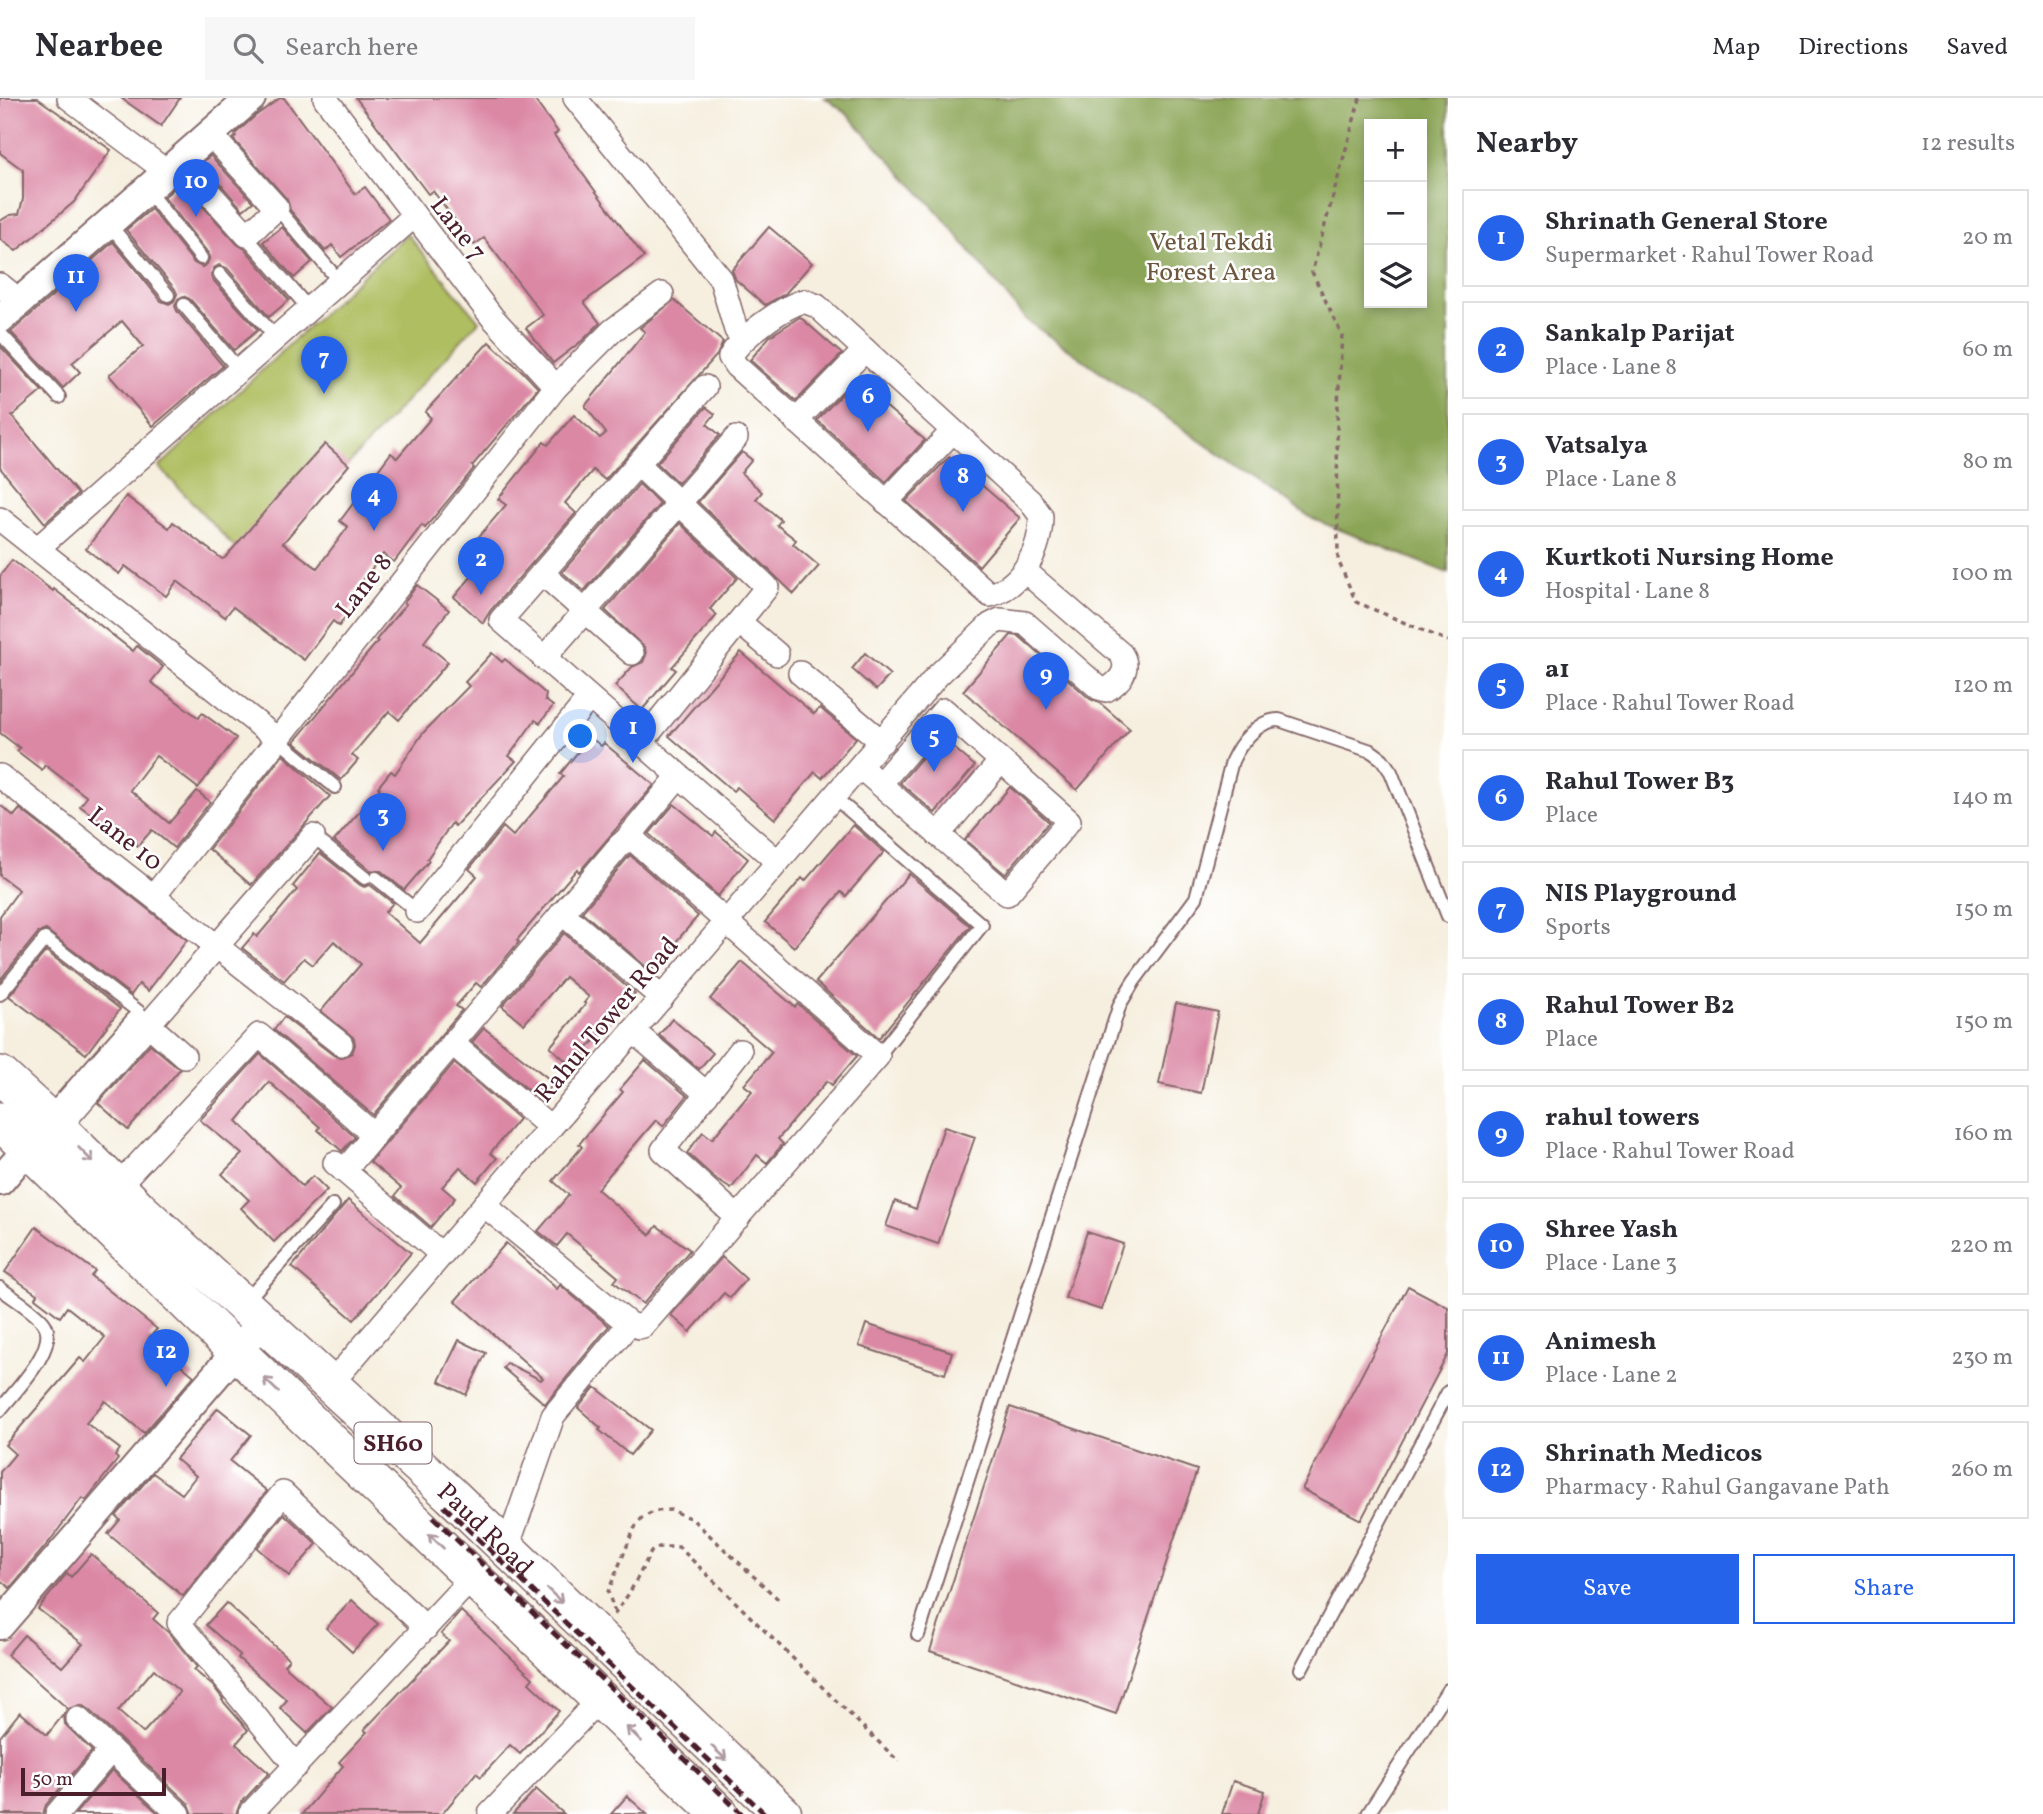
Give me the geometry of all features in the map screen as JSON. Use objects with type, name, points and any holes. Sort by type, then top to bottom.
[{"type":"main road","name":"Paud Road","points":[[0,1075],[44,1130],[236,1352],[600,1699],[708,1807]]},
{"type":"main road","name":"Paud Road","points":[[0,1121],[44,1130],[117,1187],[507,1548],[612,1630],[783,1814]]},
{"type":"street","points":[[69,98],[247,235],[277,208],[210,134]]},
{"type":"street","points":[[7,302],[108,223],[251,98]]},
{"type":"street","name":"Lane 7","points":[[325,98],[492,317],[556,387]]},
{"type":"street","points":[[575,98],[721,279],[736,330]]},
{"type":"street","points":[[38,548],[414,216]]},
{"type":"street","name":"Lane 8","points":[[154,896],[556,387],[613,330],[662,294]]},
{"type":"street","points":[[804,301],[817,306],[1030,502],[1041,516],[1041,532],[1026,571],[1001,592],[990,595],[796,421],[736,366],[730,357],[736,345],[791,305],[804,301]]},
{"type":"street","points":[[796,421],[864,350]]},
{"type":"street","points":[[705,387],[501,620],[778,862]]},
{"type":"street","points":[[886,502],[953,431]]},
{"type":"street","points":[[544,657],[736,438]]},
{"type":"street","points":[[638,464],[767,587],[641,743]]},
{"type":"street","points":[[0,519],[277,739]]},
{"type":"street","name":"Rahul Tower Road","points":[[330,1385],[926,690],[990,625],[1000,620],[1025,623],[1099,688],[1106,690],[1113,686],[1126,670],[1126,662],[1121,654],[1026,571]]},
{"type":"street","points":[[542,573],[632,653]]},
{"type":"street","points":[[739,622],[777,654]]},
{"type":"street","points":[[800,673],[882,742]]},
{"type":"street","points":[[417,911],[589,698]]},
{"type":"street","points":[[860,767],[1007,894],[1069,821],[944,710],[880,784]]},
{"type":"street","points":[[938,835],[1000,762]]},
{"type":"street","name":"Lane 10","points":[[0,776],[341,1044]]},
{"type":"street","points":[[441,1254],[340,1167],[452,1043],[679,776]]},
{"type":"street","points":[[0,1181],[44,1130],[148,1024],[313,836]]},
{"type":"street","points":[[484,1205],[629,1324],[639,1327],[647,1324],[878,1056],[635,841],[626,840]]},
{"type":"street","points":[[562,913],[662,998]]},
{"type":"street","points":[[148,1024],[184,1056]]},
{"type":"street","points":[[633,1031],[708,1094]]},
{"type":"street","points":[[117,1187],[259,1035],[365,1127]]},
{"type":"street","points":[[452,1043],[550,1127]]},
{"type":"street","points":[[738,1218],[663,1150],[740,1051]]},
{"type":"street","points":[[0,1625],[236,1352],[252,1313]]},
{"type":"street","points":[[507,1548],[553,1416],[629,1324]]},
{"type":"street","points":[[296,1766],[179,1623],[283,1493],[426,1628]]},
{"type":"street","points":[[250,1814],[473,1577]]},
{"type":"street","points":[[490,1814],[600,1699]]},
{"type":"street","points":[[78,1720],[179,1814]]},
{"type":"street","points":[[57,1814],[111,1751]]},
{"type":"lane","points":[[165,174],[201,258]]},
{"type":"lane","points":[[277,208],[339,281]]},
{"type":"lane","points":[[108,223],[168,295]]},
{"type":"lane","points":[[250,241],[309,309]]},
{"type":"lane","points":[[220,274],[276,338]]},
{"type":"lane","points":[[184,305],[239,370]]},
{"type":"lane","points":[[0,333],[59,397]]},
{"type":"lane","points":[[918,1635],[1120,1004],[1196,898],[1233,761],[1241,746],[1266,722],[1279,720],[1371,751],[1382,759],[1391,772],[1448,916]]},
{"type":"lane","points":[[277,739],[335,787]]},
{"type":"lane","points":[[834,797],[982,925],[878,1056]]},
{"type":"lane","points":[[313,836],[417,911]]},
{"type":"lane","points":[[0,994],[46,939],[139,1012],[44,1130]]},
{"type":"lane","points":[[252,1313],[333,1205]]},
{"type":"lane","points":[[0,1288],[43,1322],[48,1336],[44,1353],[0,1410]]},
{"type":"lane","points":[[1301,1668],[1448,1392]]},
{"type":"lane","points":[[1368,1814],[1448,1690]]},
{"type":"path","points":[[1360,98],[1312,272],[1342,335],[1337,422],[1338,559],[1356,602],[1448,641]]},
{"type":"path","points":[[612,1630],[608,1592],[634,1529],[642,1518],[655,1511],[671,1510],[692,1519],[778,1600]]},
{"type":"path","points":[[612,1630],[652,1552],[659,1547],[679,1547],[899,1762]]},
{"type":"green space","name":"Vetal Tekdi Forest Area","points":[[825,98],[1448,98],[1448,573],[1313,519],[1026,320],[939,213],[847,114]]},
{"type":"green space","points":[[407,234],[479,321],[254,568],[159,467]]},
{"type":"building","points":[[0,98],[37,98],[111,150],[74,202],[16,251],[0,239],[0,221],[10,215],[19,214],[23,199],[23,170],[0,153]]},
{"type":"building","points":[[121,98],[180,98],[161,126]]},
{"type":"building","points":[[280,98],[284,98],[355,194],[365,187],[389,219],[341,257],[332,245],[325,251],[290,210],[287,199],[233,139],[254,117]]},
{"type":"building","points":[[356,98],[533,98],[558,132],[554,135],[644,257],[584,302],[600,323],[553,363],[526,328],[543,315],[484,238],[474,245],[433,191],[428,194]]},
{"type":"building","points":[[210,156],[253,202],[243,210],[202,163]]},
{"type":"building","points":[[181,182],[289,300],[269,317],[227,268],[219,265],[214,268],[211,275],[213,280],[258,330],[234,350],[190,299],[183,296],[178,299],[175,306],[177,311],[223,366],[153,426],[109,375],[143,346],[122,321],[72,363],[80,372],[63,388],[11,332],[113,242],[161,301],[169,304],[174,301],[177,294],[175,289],[126,230],[151,209],[194,263],[202,267],[207,264],[210,257],[208,253],[164,197]]},
{"type":"building","points":[[282,227],[312,262],[294,278],[263,242]]},
{"type":"building","points":[[769,227],[812,263],[785,294],[765,305],[736,280],[732,270]]},
{"type":"building","points":[[674,300],[723,342],[717,355],[605,480],[593,470],[565,503],[576,513],[490,611],[483,623],[454,597],[491,554],[475,541],[506,505],[498,499],[544,442],[548,445],[574,415],[600,438],[606,433],[585,406],[645,332],[640,328]]},
{"type":"building","points":[[800,317],[842,354],[796,401],[750,360],[770,336]]},
{"type":"building","points":[[489,342],[538,388],[472,466],[474,468],[450,498],[425,528],[422,525],[394,562],[383,554],[352,595],[358,599],[339,626],[333,621],[304,660],[233,607],[225,617],[177,581],[166,596],[125,566],[119,574],[86,549],[126,496],[169,528],[173,522],[222,559],[225,558],[325,444],[349,465],[283,543],[317,568],[348,527],[340,521],[391,453],[397,458],[431,418],[425,412]]},
{"type":"building","points":[[0,346],[42,391],[12,416],[78,494],[45,523],[0,468]]},
{"type":"building","points":[[855,380],[925,440],[886,482],[817,420]]},
{"type":"building","points":[[706,407],[715,414],[707,424],[720,435],[678,483],[657,463]]},
{"type":"building","points":[[742,452],[752,460],[741,473],[762,492],[756,499],[781,520],[777,525],[796,540],[793,544],[819,566],[794,594],[698,502]]},
{"type":"building","points":[[949,457],[1020,518],[979,566],[906,501]]},
{"type":"building","points":[[639,484],[660,504],[584,591],[562,572]]},
{"type":"building","points":[[680,523],[737,578],[710,609],[717,615],[672,667],[676,670],[642,710],[615,686],[632,667],[643,662],[645,648],[605,610]]},
{"type":"building","points":[[12,560],[133,651],[137,646],[163,667],[151,682],[199,718],[202,713],[236,738],[198,788],[156,756],[130,790],[169,823],[197,791],[210,802],[174,848],[152,830],[138,846],[107,820],[104,824],[80,806],[87,797],[45,765],[42,770],[17,751],[20,748],[0,733],[0,576]]},
{"type":"building","points":[[417,585],[449,610],[424,642],[448,662],[399,720],[389,711],[352,755],[358,760],[341,780],[294,742],[378,641],[376,640],[406,604],[404,603]]},
{"type":"building","points":[[1011,635],[1019,636],[1090,699],[1100,703],[1130,729],[1077,790],[963,691]]},
{"type":"building","points":[[741,652],[814,714],[820,708],[856,738],[822,778],[815,772],[775,819],[737,787],[733,791],[669,736]]},
{"type":"building","points":[[492,653],[502,662],[505,659],[546,694],[545,700],[553,706],[540,723],[535,720],[509,756],[516,761],[455,826],[452,823],[427,859],[429,861],[404,890],[381,871],[371,871],[334,841],[380,788],[378,787],[391,771],[395,774],[423,733],[469,686],[465,682]]},
{"type":"building","points":[[865,653],[890,675],[876,690],[852,669]]},
{"type":"building","points":[[940,736],[975,766],[935,813],[900,783]]},
{"type":"building","points":[[590,737],[601,746],[604,743],[654,785],[579,872],[577,869],[481,987],[476,983],[456,1006],[462,1010],[373,1115],[274,1030],[284,1017],[333,1055],[340,1058],[352,1053],[354,1038],[321,1011],[361,964],[334,941],[313,965],[304,958],[284,981],[242,948],[254,934],[257,937],[297,890],[293,886],[320,853],[360,885],[370,885],[393,903],[385,912],[420,943],[477,876],[469,869],[503,827],[513,836],[564,776],[560,774]]},
{"type":"building","points":[[283,755],[330,796],[251,885],[209,849]]},
{"type":"building","points":[[1010,787],[1049,822],[1005,874],[965,840]]},
{"type":"building","points":[[674,804],[713,836],[716,832],[748,859],[718,896],[649,834]]},
{"type":"building","points":[[0,805],[14,816],[20,809],[187,940],[148,991],[139,984],[131,995],[46,930],[38,933],[0,980],[0,916],[19,890],[0,876]]},
{"type":"building","points":[[853,825],[884,852],[846,896],[841,892],[794,947],[765,922],[802,878],[805,881]]},
{"type":"building","points":[[630,855],[698,916],[651,971],[582,912]]},
{"type":"building","points":[[909,874],[970,926],[879,1038],[816,982]]},
{"type":"building","points":[[564,933],[635,994],[572,1066],[550,1047],[589,997],[565,977],[524,1024],[502,1006]]},
{"type":"building","points":[[46,951],[120,1009],[86,1054],[9,996]]},
{"type":"building","points":[[742,962],[795,1007],[798,1004],[857,1056],[832,1085],[827,1081],[778,1139],[783,1144],[767,1163],[757,1155],[731,1189],[687,1153],[703,1132],[712,1139],[752,1091],[744,1085],[772,1052],[710,999]]},
{"type":"building","points":[[1176,1003],[1218,1012],[1201,1093],[1159,1084]]},
{"type":"building","points":[[672,1019],[713,1053],[699,1069],[659,1035]]},
{"type":"building","points":[[484,1028],[554,1083],[540,1100],[472,1042]]},
{"type":"building","points":[[150,1044],[180,1069],[128,1130],[98,1103]]},
{"type":"building","points":[[260,1054],[355,1137],[342,1151],[318,1130],[320,1127],[269,1082],[237,1121],[302,1186],[313,1176],[327,1190],[274,1242],[241,1208],[249,1200],[222,1174],[242,1154],[200,1120]]},
{"type":"building","points":[[645,1060],[687,1096],[663,1126],[656,1120],[597,1189],[650,1235],[657,1226],[690,1250],[643,1304],[614,1282],[618,1277],[567,1234],[557,1246],[538,1231],[569,1195],[553,1181],[582,1147],[579,1144],[623,1092],[620,1089]]},
{"type":"building","points":[[454,1063],[519,1119],[490,1153],[497,1158],[477,1182],[460,1167],[442,1187],[455,1198],[431,1227],[395,1196],[401,1188],[370,1162]]},
{"type":"building","points":[[944,1127],[975,1137],[938,1244],[886,1226],[895,1201],[916,1209]]},
{"type":"building","points":[[348,1200],[411,1253],[354,1320],[292,1267]]},
{"type":"building","points":[[36,1227],[95,1271],[91,1276],[157,1329],[149,1338],[194,1376],[144,1433],[105,1401],[86,1423],[120,1449],[115,1456],[118,1459],[86,1500],[82,1498],[10,1588],[0,1580],[0,1472],[15,1454],[5,1445],[80,1358],[85,1362],[105,1337],[67,1307],[60,1317],[35,1298],[37,1294],[5,1272]]},
{"type":"building","points":[[1087,1232],[1123,1244],[1101,1310],[1065,1298]]},
{"type":"building","points":[[506,1243],[557,1289],[560,1285],[609,1326],[545,1404],[503,1368],[507,1363],[541,1380],[543,1378],[455,1301]]},
{"type":"building","points":[[722,1257],[746,1279],[730,1298],[724,1293],[690,1332],[671,1315]]},
{"type":"building","points":[[1408,1286],[1448,1307],[1448,1354],[1361,1520],[1302,1489]]},
{"type":"building","points":[[866,1324],[952,1352],[945,1374],[859,1346]]},
{"type":"building","points":[[459,1340],[486,1353],[466,1395],[439,1381]]},
{"type":"building","points":[[595,1387],[651,1430],[630,1455],[599,1430],[601,1428],[578,1408]]},
{"type":"building","points":[[1010,1407],[1197,1470],[1116,1714],[930,1651]]},
{"type":"building","points":[[218,1408],[251,1435],[230,1461],[267,1491],[183,1596],[108,1534],[120,1520],[116,1516],[153,1473],[182,1494],[196,1476],[176,1459]]},
{"type":"building","points":[[284,1514],[317,1544],[289,1576],[257,1548]]},
{"type":"building","points":[[91,1554],[158,1613],[153,1619],[169,1633],[197,1667],[194,1670],[213,1686],[248,1730],[236,1744],[269,1773],[240,1804],[236,1814],[193,1814],[189,1804],[88,1709],[81,1705],[68,1709],[7,1655],[24,1635],[62,1667],[83,1644],[38,1609],[67,1573],[71,1577]],"holes":[[[154,1669],[180,1692],[143,1733],[118,1711]]]},
{"type":"building","points":[[352,1600],[378,1624],[352,1652],[326,1628]]},
{"type":"building","points":[[226,1603],[289,1659],[284,1665],[332,1707],[307,1733],[280,1708],[287,1700],[238,1658],[240,1655],[206,1625]]},
{"type":"building","points":[[461,1611],[533,1678],[529,1683],[559,1711],[520,1754],[510,1745],[481,1777],[476,1773],[442,1814],[302,1814],[343,1766],[339,1762],[367,1732],[364,1730],[449,1641],[441,1634]]},
{"type":"building","points":[[67,1710],[64,1716],[65,1724],[92,1751],[46,1805],[43,1814],[0,1814],[0,1737],[20,1712],[47,1735]]},
{"type":"building","points":[[112,1770],[159,1814],[75,1814]]},
{"type":"building","points":[[1233,1781],[1265,1791],[1258,1814],[1222,1814]]},
{"type":"building","points":[[536,1789],[564,1814],[513,1814]]},
{"type":"building","points":[[627,1796],[647,1814],[611,1814]]},
{"type":"railway","points":[[444,1506],[765,1814]]},
{"type":"railway","points":[[433,1517],[742,1814]]},
{"type":"place","name":"Shree Yash","points":[[196,217]]},
{"type":"place","name":"Animesh","points":[[76,312]]},
{"type":"place","name":"NIS Playground","points":[[324,394]]},
{"type":"place","name":"Rahul Tower B3","points":[[868,432]]},
{"type":"place","name":"Rahul Tower B2","points":[[963,512]]},
{"type":"place","name":"Kurtkoti Nursing Home","points":[[374,531]]},
{"type":"place","name":"Sankalp Parijat","points":[[481,595]]},
{"type":"place","name":"rahul towers","points":[[1046,710]]},
{"type":"place","name":"Shrinath General Store","points":[[633,763]]},
{"type":"place","name":"a1","points":[[934,772]]},
{"type":"place","name":"Vatsalya","points":[[383,851]]},
{"type":"place","name":"Shrinath Medicos","points":[[166,1387]]}]
